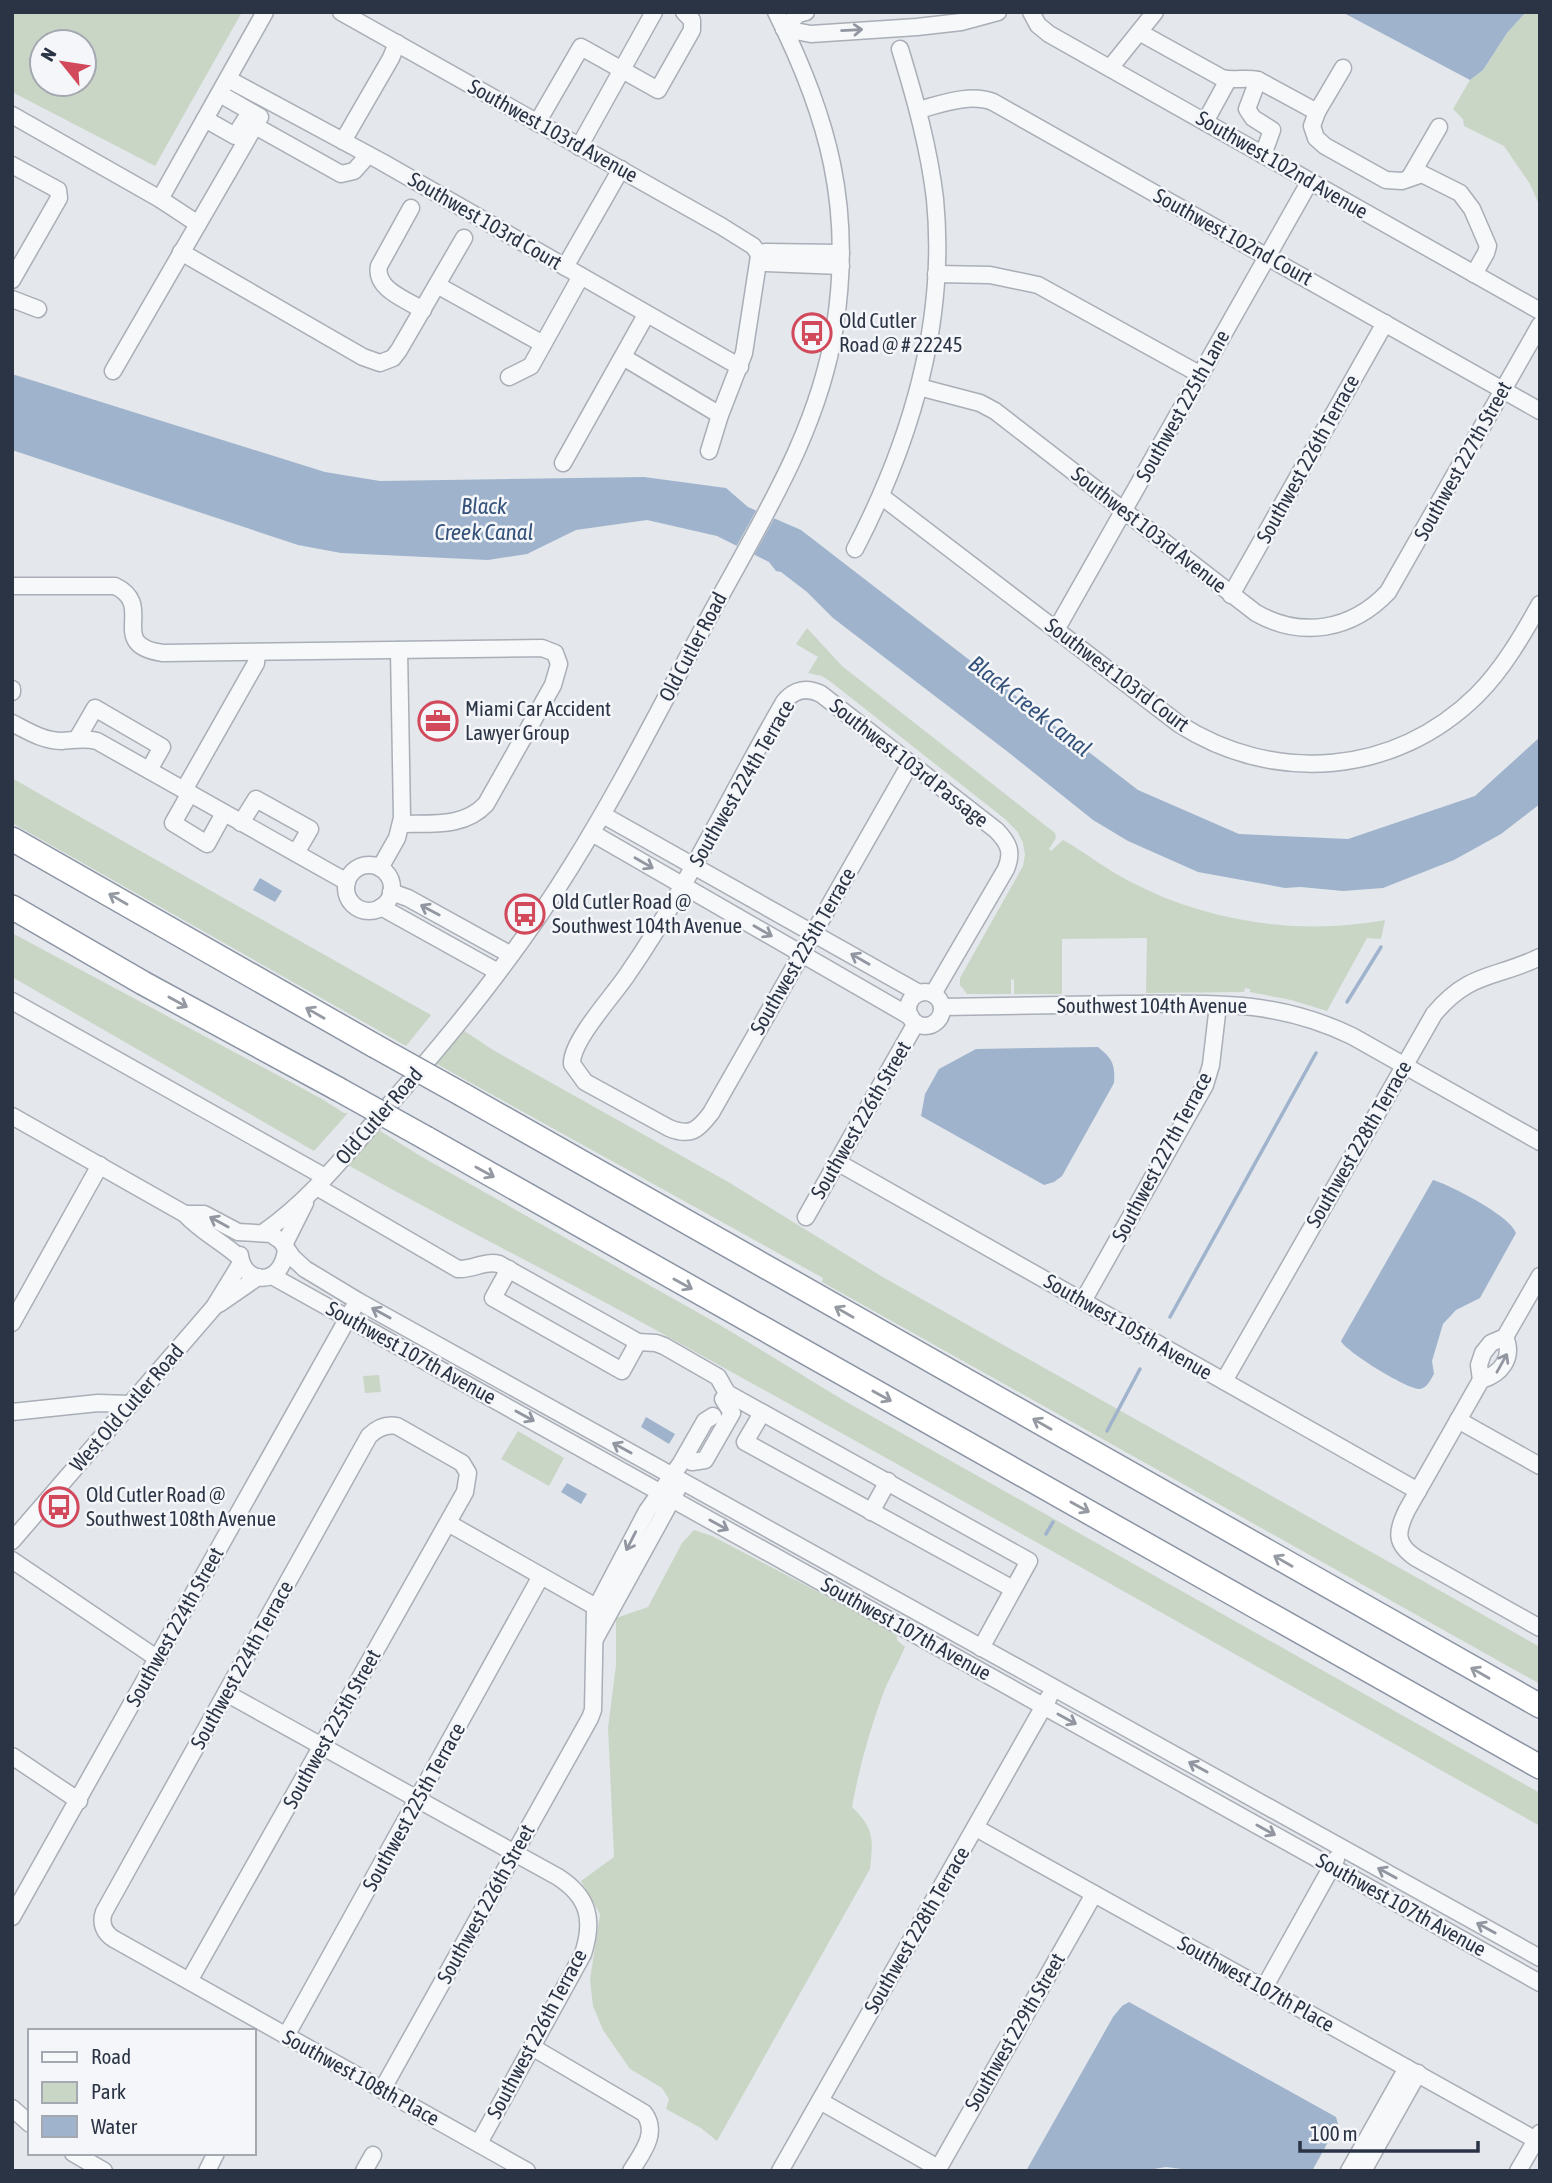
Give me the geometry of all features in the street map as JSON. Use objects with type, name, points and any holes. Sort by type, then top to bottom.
[{"type":"highway","points":[[12,839],[1540,1706]]},
{"type":"highway","points":[[12,907],[1540,1767]]},
{"type":"highway","points":[[12,919],[143,983]]},
{"type":"street","points":[[162,196],[265,12]]},
{"type":"street","name":"Southwest 103rd Avenue","points":[[341,12],[740,238],[753,246],[765,263],[841,260]]},
{"type":"street","points":[[579,147],[654,12]]},
{"type":"street","points":[[537,123],[581,47],[659,90],[692,30],[692,20],[684,12]]},
{"type":"street","name":"Old Cutler Road","points":[[258,1232],[305,1200],[403,1090],[498,972],[558,888],[603,815],[771,503],[804,435],[824,377],[835,324],[841,260],[839,204],[830,149],[811,90],[776,12]]},
{"type":"street","points":[[784,29],[798,14],[806,12]]},
{"type":"street","points":[[784,29],[811,34],[917,27],[961,22],[998,12]]},
{"type":"street","name":"Southwest 102nd Avenue","points":[[1031,12],[1038,25],[1049,34],[1540,311]]},
{"type":"street","points":[[1110,68],[1155,12]]},
{"type":"street","points":[[1139,32],[1248,101]]},
{"type":"street","points":[[343,141],[397,43]]},
{"type":"street","points":[[855,548],[901,450],[930,337],[936,274],[934,199],[918,110],[900,49]]},
{"type":"street","points":[[1343,68],[1317,112],[1313,121],[1313,132],[1325,146],[1386,180],[1402,181],[1417,174],[1427,175],[1460,193],[1470,204],[1486,241],[1486,253],[1474,274]]},
{"type":"street","points":[[1205,122],[1224,87],[1245,78],[1258,80],[1317,112]]},
{"type":"street","points":[[1258,80],[1247,109],[1250,115],[1272,130],[1263,155]]},
{"type":"street","points":[[221,92],[253,121],[341,174],[354,172],[363,161]]},
{"type":"street","name":"Southwest 103rd Court","points":[[221,92],[343,141],[740,367]]},
{"type":"street","name":"Southwest 102nd Court","points":[[918,110],[968,99],[993,102],[1540,411]]},
{"type":"street","points":[[12,115],[162,196],[200,220]]},
{"type":"street","points":[[205,119],[235,136],[253,121]]},
{"type":"street","points":[[113,371],[200,220],[253,121]]},
{"type":"street","points":[[1410,177],[1439,127]]},
{"type":"street","points":[[12,165],[58,190],[59,198],[12,280]]},
{"type":"street","points":[[565,267],[621,169]]},
{"type":"street","name":"Southwest 225th Lane","points":[[1056,630],[1310,181]]},
{"type":"street","points":[[411,208],[377,273],[378,279],[386,288],[423,310]]},
{"type":"street","points":[[181,252],[362,357],[380,363],[393,358],[464,239]]},
{"type":"street","points":[[709,451],[720,415],[740,367],[759,256]]},
{"type":"street","points":[[936,274],[1001,276],[1038,285],[1201,375]]},
{"type":"street","points":[[509,377],[531,366],[581,276]]},
{"type":"street","points":[[437,285],[543,344]]},
{"type":"street","points":[[12,299],[38,309]]},
{"type":"street","points":[[563,463],[646,315]]},
{"type":"street","name":"Southwest 226th Terrace","points":[[1231,596],[1385,323]]},
{"type":"street","name":"Southwest 227th Street","points":[[1384,597],[1540,325]]},
{"type":"street","points":[[623,357],[720,415]]},
{"type":"street","name":"Southwest 103rd Avenue","points":[[919,387],[990,407],[1231,596],[1269,620],[1306,629],[1326,627],[1366,612],[1384,597]]},
{"type":"street","name":"Southwest 103rd Court","points":[[881,496],[1186,729],[1227,750],[1279,762],[1315,764],[1371,756],[1394,748],[1447,720],[1489,682],[1517,644],[1540,604]]},
{"type":"street","points":[[12,586],[106,585],[122,590],[132,601],[134,637],[142,648],[163,653],[542,648],[555,653],[559,664],[553,685],[491,796],[478,812],[459,821],[401,824]]},
{"type":"street","points":[[380,868],[401,824],[399,650]]},
{"type":"street","points":[[224,813],[207,844],[173,823],[256,663],[257,652]]},
{"type":"street","name":"Southwest 103rd Passage","points":[[804,690],[821,694],[996,830],[1009,846],[1011,856],[1006,869],[931,998]]},
{"type":"street","name":"Southwest 224th Terrace","points":[[690,1132],[669,1128],[585,1082],[574,1070],[572,1059],[578,1043],[628,975],[683,885],[784,702],[793,693],[804,690]]},
{"type":"street","points":[[77,739],[96,708],[162,747],[149,770]]},
{"type":"street","points":[[12,723],[51,740],[97,741],[347,882]]},
{"type":"street","name":"Southwest 225th Terrace","points":[[690,1132],[699,1128],[711,1113],[910,764]]},
{"type":"street","points":[[241,822],[256,799],[310,829],[296,853]]},
{"type":"street","points":[[592,833],[923,1025],[934,1023],[941,1014],[931,998],[603,815]]},
{"type":"street","points":[[374,865],[380,868],[390,878],[391,892],[386,903],[374,910],[359,908],[348,897],[347,882],[360,867],[374,865]]},
{"type":"street","points":[[391,892],[511,955]]},
{"type":"street","points":[[381,907],[498,972]]},
{"type":"street","points":[[445,942],[456,924]]},
{"type":"street","name":"Southwest 228th Terrace","points":[[1224,1381],[1434,1014],[1461,987],[1474,980],[1540,957]]},
{"type":"street","points":[[914,1020],[909,1003],[931,998]]},
{"type":"street","name":"Southwest 104th Avenue","points":[[931,998],[1268,1008],[1323,1023],[1352,1036],[1540,1142]]},
{"type":"street","points":[[12,1001],[321,1182],[458,1269],[492,1262],[509,1269],[638,1342],[664,1346],[718,1377],[732,1413],[705,1460],[692,1462]]},
{"type":"street","name":"Southwest 227th Terrace","points":[[1083,1301],[1205,1085],[1212,1065],[1218,1005]]},
{"type":"street","name":"Southwest 226th Street","points":[[806,1217],[914,1020]]},
{"type":"street","points":[[12,1116],[185,1214],[197,1227],[226,1245],[248,1272],[265,1277],[282,1266],[285,1247],[275,1236],[234,1230],[204,1214],[185,1214]]},
{"type":"street","name":"Southwest 105th Avenue","points":[[837,1162],[1418,1490]]},
{"type":"street","points":[[12,1322],[100,1165]]},
{"type":"street","name":"Old Cutler Road","points":[[285,1247],[305,1200]]},
{"type":"street","points":[[240,1261],[244,1243],[258,1232]]},
{"type":"street","name":"Southwest 107th Avenue","points":[[285,1247],[296,1262],[309,1272],[1044,1706],[1540,1983]]},
{"type":"street","name":"West Old Cutler Road","points":[[12,1541],[214,1307],[240,1261]]},
{"type":"street","points":[[509,1269],[493,1298],[515,1311],[622,1371],[638,1342]]},
{"type":"street","points":[[1540,1276],[1534,1301],[1505,1337],[1492,1343],[1483,1353],[1479,1365],[1481,1380],[1400,1524],[1400,1542],[1407,1552],[1540,1628]]},
{"type":"street","name":"Southwest 107th Avenue","points":[[265,1277],[981,1648],[1540,1958]]},
{"type":"street","name":"West Old Cutler Road","points":[[214,1307],[265,1277]]},
{"type":"street","name":"Southwest 224th Street","points":[[12,1917],[358,1301]]},
{"type":"street","points":[[1481,1380],[1495,1375],[1502,1367],[1508,1352],[1505,1337]]},
{"type":"street","points":[[725,1396],[888,1481],[1029,1561],[981,1648]]},
{"type":"street","points":[[594,1641],[670,1486],[705,1421],[713,1416],[725,1396]]},
{"type":"street","points":[[12,1412],[98,1403],[131,1404]]},
{"type":"street","points":[[762,1413],[745,1442],[1013,1589]]},
{"type":"street","points":[[594,1641],[593,1616],[598,1603],[670,1486],[692,1462],[713,1426],[713,1416]]},
{"type":"street","points":[[1458,1420],[1540,1466]]},
{"type":"street","name":"Southwest 224th Terrace","points":[[104,1912],[369,1436],[386,1426],[397,1426],[460,1461],[468,1473]]},
{"type":"street","name":"Southwest 225th Street","points":[[189,1982],[465,1492],[468,1473]]},
{"type":"street","points":[[871,1512],[888,1481]]},
{"type":"street","points":[[448,1522],[567,1590],[598,1603],[617,1595]]},
{"type":"street","points":[[12,1560],[158,1659]]},
{"type":"street","points":[[567,1590],[582,1593],[594,1590],[619,1566]]},
{"type":"street","name":"Southwest 225th Terrace","points":[[286,2036],[541,1576]]},
{"type":"street","name":"Southwest 226th Street","points":[[382,2090],[590,1718],[593,1710],[594,1641]]},
{"type":"street","name":"Southwest 228th Terrace","points":[[780,2171],[1054,1689]]},
{"type":"street","points":[[226,1693],[514,1853]]},
{"type":"street","points":[[12,1756],[79,1801]]},
{"type":"street","name":"Southwest 107th Place","points":[[976,1828],[1412,2071],[1538,2136]]},
{"type":"street","points":[[1264,1988],[1343,1848]]},
{"type":"street","name":"Southwest 226th Terrace","points":[[479,2143],[581,1959],[587,1940],[589,1923],[583,1901],[566,1882],[514,1853]]},
{"type":"street","name":"Southwest 229th Street","points":[[938,2169],[1094,1894]]},
{"type":"street","name":"Southwest 108th Place","points":[[104,1912],[103,1924],[109,1936],[527,2171]]},
{"type":"street","points":[[532,2047],[641,2109],[650,2126],[648,2143],[631,2171]]},
{"type":"street","points":[[1349,2171],[1412,2071]]},
{"type":"street","points":[[1363,2171],[1412,2071]]},
{"type":"street","points":[[820,2101],[938,2169]]},
{"type":"street","points":[[12,2108],[28,2122]]},
{"type":"street","points":[[1518,2171],[1538,2136]]},
{"type":"street","points":[[76,2155],[104,2171]]},
{"type":"street","points":[[206,2171],[215,2155]]},
{"type":"street","points":[[364,2171],[373,2155]]},
{"type":"green space","points":[[12,12],[242,12],[155,166],[12,92]]},
{"type":"green space","points":[[1526,12],[1540,12],[1540,207],[1530,184],[1504,146],[1464,126],[1463,119],[1453,109],[1470,80],[1483,70],[1507,33]]},
{"type":"green space","points":[[807,628],[842,666],[1055,833],[1056,838],[1049,849],[1051,851],[1063,840],[1113,872],[1160,896],[1223,916],[1288,926],[1353,925],[1385,920],[1381,939],[1367,938],[1327,1011],[1250,992],[1250,989],[1245,988],[1244,992],[1146,993],[1147,938],[1062,939],[1062,994],[1014,994],[1014,980],[1011,979],[1011,994],[967,994],[960,985],[960,978],[1023,866],[1023,843],[1017,831],[1005,819],[831,682],[822,676],[808,673],[818,657],[796,644]]},
{"type":"green space","points":[[12,778],[431,1015],[406,1046],[12,823]]},
{"type":"green space","points":[[12,933],[348,1113],[314,1151],[12,977]]},
{"type":"green space","points":[[463,1030],[493,1050],[730,1183],[881,1276],[1540,1647],[1540,1684],[822,1282],[823,1278],[435,1063]]},
{"type":"green space","points":[[377,1129],[720,1325],[843,1400],[1540,1793],[1540,1826],[616,1308],[346,1164]]},
{"type":"green space","points":[[379,1375],[381,1392],[365,1393],[363,1376]]},
{"type":"green space","points":[[518,1431],[564,1458],[549,1486],[501,1459]]},
{"type":"green space","points":[[694,1530],[712,1536],[897,1633],[897,1640],[905,1647],[884,1691],[874,1720],[852,1807],[869,1828],[872,1850],[870,1869],[717,2141],[701,2128],[666,2109],[669,2099],[662,2088],[630,2069],[603,2030],[593,2006],[590,1980],[600,1914],[581,1881],[614,1857],[608,1728],[616,1665],[616,1618],[648,1607],[682,1543]]},
{"type":"water","points":[[1342,12],[1526,12],[1507,33],[1483,70],[1470,80]]},
{"type":"water","name":"Black Creek Canal","points":[[12,374],[325,472],[380,481],[644,477],[726,488],[748,507],[801,530],[1138,790],[1239,834],[1348,839],[1475,796],[1540,737],[1540,804],[1501,834],[1454,860],[1383,888],[1343,891],[1285,888],[1198,872],[1128,841],[1093,820],[833,618],[807,592],[776,571],[769,562],[717,536],[647,520],[576,530],[527,554],[488,560],[341,553],[298,545],[12,450]]},
{"type":"water","points":[[260,878],[282,891],[275,902],[253,890]]},
{"type":"water","points":[[1098,1047],[1112,1063],[1114,1083],[1062,1176],[1054,1182],[1044,1185],[921,1116],[925,1094],[939,1069],[976,1049]]},
{"type":"water","points":[[1433,1180],[1492,1210],[1512,1226],[1516,1233],[1480,1298],[1456,1310],[1443,1324],[1432,1361],[1434,1374],[1427,1385],[1420,1389],[1413,1388],[1378,1369],[1353,1353],[1341,1341]]},
{"type":"water","points":[[646,1417],[675,1434],[669,1444],[641,1427]]},
{"type":"water","points":[[567,1483],[587,1494],[581,1504],[561,1492]]},
{"type":"water","points":[[1129,2002],[1336,2117],[1338,2124],[1312,2171],[1197,2171],[1166,2167],[1142,2171],[1026,2171],[1113,2017]]},
{"type":"pier","points":[[758,507],[776,515],[753,557],[735,549]]},
{"type":"waterway","points":[[1347,1002],[1381,947]]},
{"type":"waterway","points":[[1170,1317],[1316,1053]]},
{"type":"waterway","points":[[1107,1431],[1140,1369]]},
{"type":"waterway","points":[[1046,1534],[1053,1522]]},
{"type":"place","name":"Old Cutler Road @ # 22245","points":[[812,333]]},
{"type":"place","name":"Miami Car Accident Lawyer Group","points":[[438,721]]},
{"type":"place","name":"Old Cutler Road @ Southwest 104th Avenue","points":[[525,914]]},
{"type":"place","name":"Old Cutler Road @ Southwest 108th Avenue","points":[[59,1507]]}]
